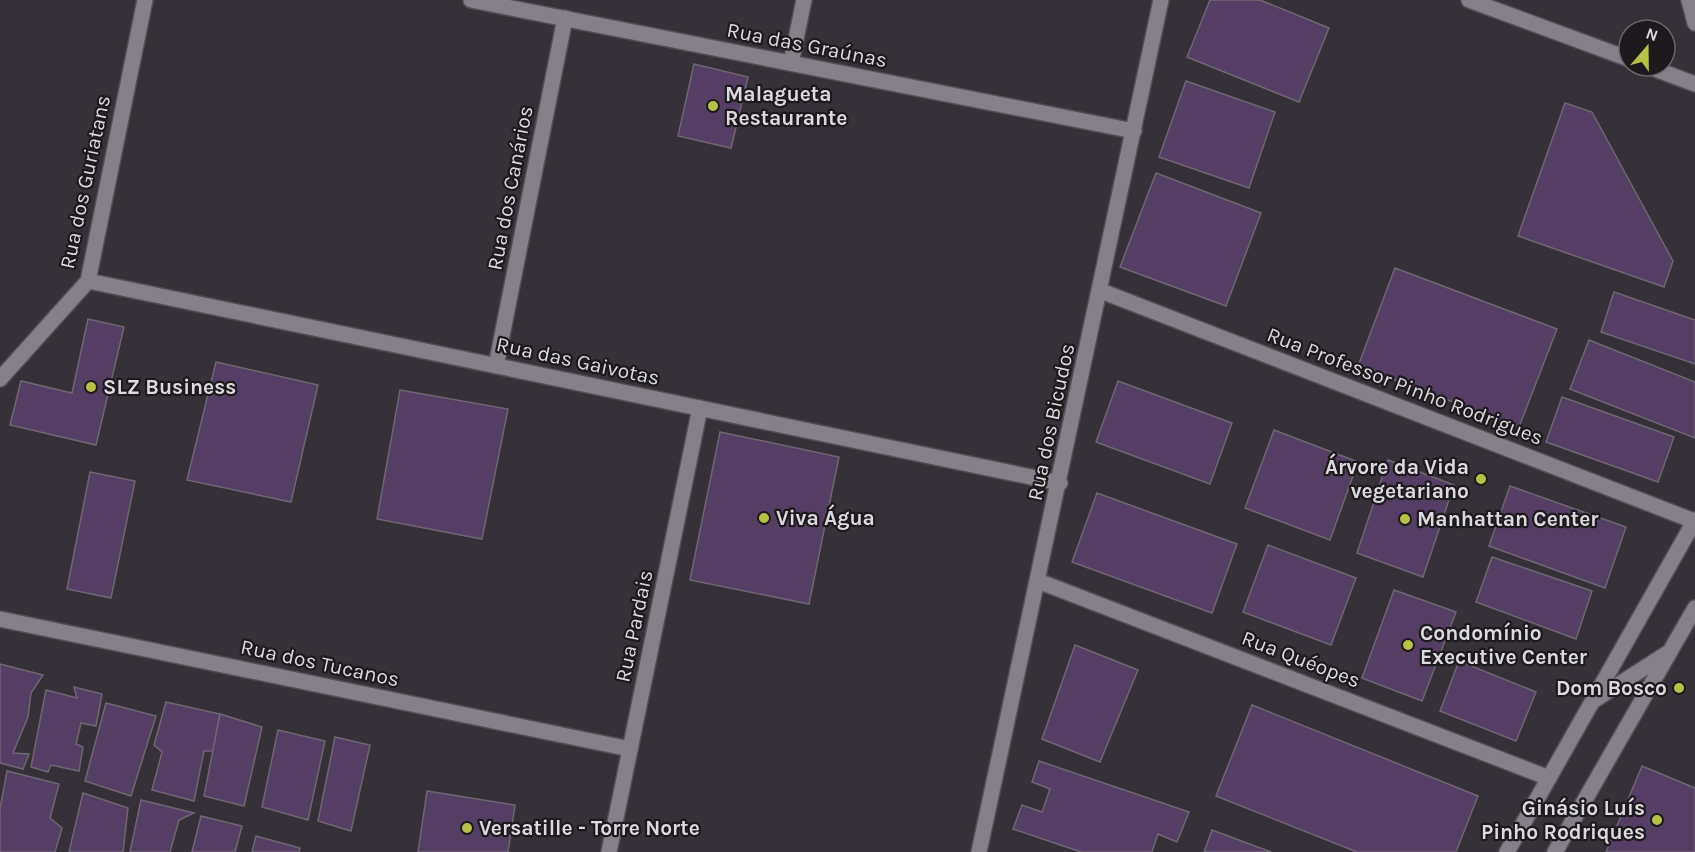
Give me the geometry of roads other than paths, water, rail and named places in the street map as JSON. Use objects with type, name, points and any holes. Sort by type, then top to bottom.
[{"type":"street","name":"Rua dos Guriatans","points":[[0,379],[88,281],[145,0]]},
{"type":"street","name":"Rua das Graúnas","points":[[471,0],[1134,131]]},
{"type":"street","points":[[791,63],[804,0]]},
{"type":"street","name":"Rua dos Bicudos","points":[[979,852],[1060,483],[1161,0]]},
{"type":"street","points":[[1470,0],[1617,55]]},
{"type":"street","points":[[1689,0],[1695,23]]},
{"type":"street","name":"Rua dos Canários","points":[[496,366],[565,18]]},
{"type":"street","points":[[1677,77],[1695,84]]},
{"type":"street","name":"Rua das Gaivotas","points":[[88,281],[1060,483]]},
{"type":"street","name":"Rua Professor Pinho Rodrigues","points":[[1101,291],[1695,520]]},
{"type":"street","name":"Rua Pardais","points":[[609,852],[700,408]]},
{"type":"street","points":[[1507,852],[1695,520]]},
{"type":"street","name":"Rua Quéopes","points":[[1038,581],[1549,778]]},
{"type":"street","points":[[1555,852],[1695,608]]},
{"type":"street","name":"Rua dos Tucanos","points":[[0,619],[630,749]]},
{"type":"street","points":[[1591,703],[1670,652]]},
{"type":"place","name":"Malagueta Restaurante","points":[[713,106]]},
{"type":"place","name":"SLZ Business","points":[[91,387]]},
{"type":"place","name":"Árvore da Vida vegetariano","points":[[1481,479]]},
{"type":"place","name":"Viva Água","points":[[764,518]]},
{"type":"place","name":"Manhattan Center","points":[[1405,519]]},
{"type":"place","name":"Condomínio Executive Center","points":[[1408,645]]},
{"type":"place","name":"Dom Bosco","points":[[1679,688]]},
{"type":"place","name":"Ginásio Luís Pinho Rodriques","points":[[1657,820]]},
{"type":"place","name":"Versatille - Torre Norte","points":[[467,828]]}]
